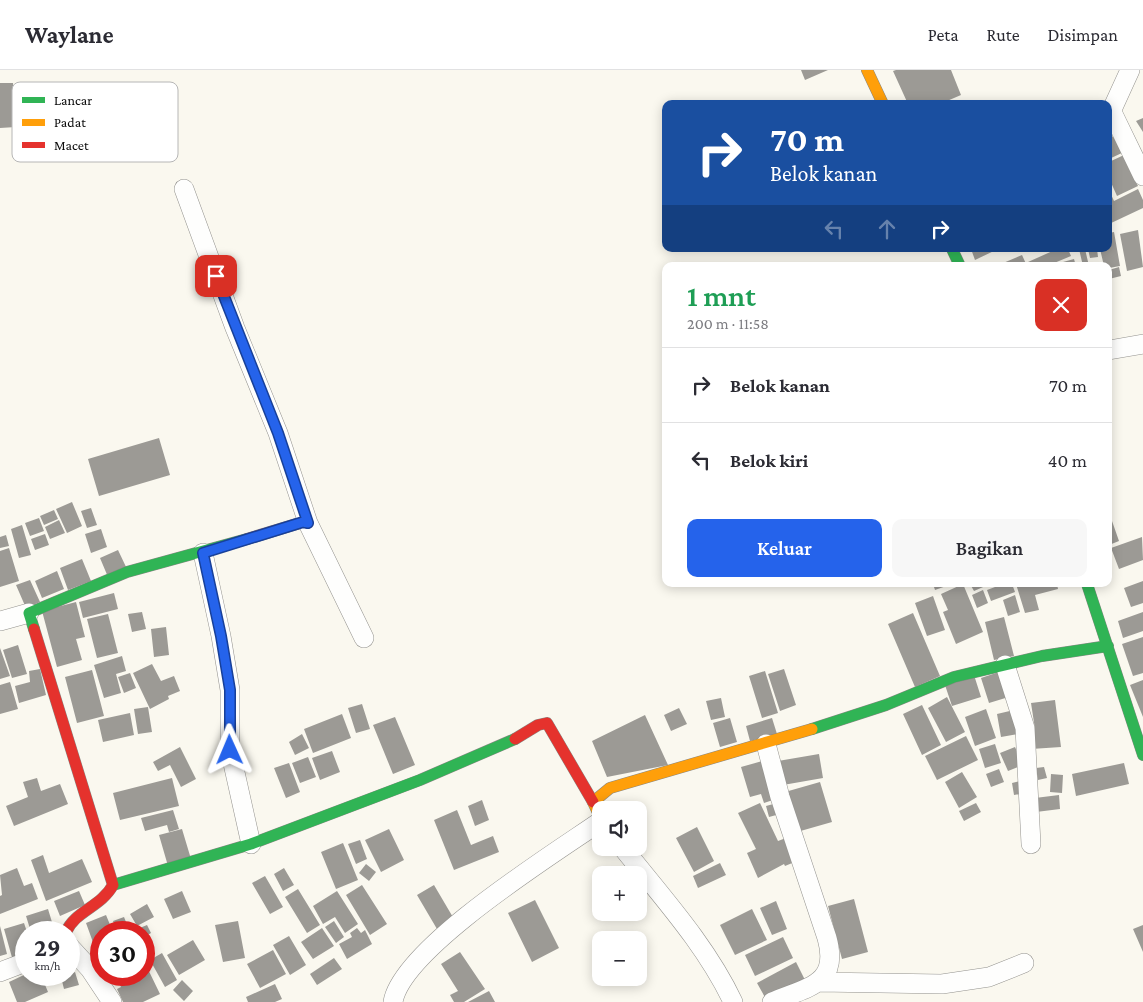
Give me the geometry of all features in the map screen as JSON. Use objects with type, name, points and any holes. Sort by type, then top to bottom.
[{"type":"street","points":[[867,70],[881,100]]},
{"type":"street","points":[[1112,110],[1130,70]]},
{"type":"street","points":[[1112,118],[1143,176]]},
{"type":"street","points":[[184,189],[235,328],[278,433],[308,523],[364,638]]},
{"type":"street","points":[[1112,349],[1143,344]]},
{"type":"street","points":[[0,621],[29,613],[127,572],[203,553],[303,522],[308,523]]},
{"type":"street","points":[[203,553],[221,636],[230,690],[230,750],[251,844]]},
{"type":"street","points":[[1088,587],[1143,755]]},
{"type":"street","points":[[29,613],[113,885],[109,896],[74,921]]},
{"type":"street","points":[[594,801],[610,788],[766,744],[886,705],[954,677],[1005,665],[1108,646]]},
{"type":"street","points":[[1005,665],[1025,728],[1031,844]]},
{"type":"street","points":[[113,885],[251,844],[420,780],[524,734],[538,725],[547,724],[556,734],[592,801]]},
{"type":"street","points":[[766,744],[780,797],[830,949],[829,971],[818,982],[772,1002]]},
{"type":"street","points":[[393,1002],[402,982],[421,959],[464,917],[592,826]]},
{"type":"street","points":[[629,856],[702,947],[721,976],[733,1002]]},
{"type":"street","points":[[80,958],[90,969],[112,1002]]},
{"type":"street","points":[[818,982],[942,984],[989,977],[1024,963]]},
{"type":"street","points":[[0,972],[15,966]]},
{"type":"building","points":[[801,70],[828,70],[805,80]]},
{"type":"building","points":[[951,70],[961,95],[949,100],[906,100],[893,71]]},
{"type":"building","points":[[0,83],[12,83],[12,127],[0,128]]},
{"type":"building","points":[[1143,118],[1143,132],[1136,121]]},
{"type":"building","points":[[1116,135],[1124,152],[1112,158],[1112,137]]},
{"type":"building","points":[[1124,155],[1138,186],[1117,196],[1112,185],[1112,161]]},
{"type":"building","points":[[1138,189],[1143,200],[1143,208],[1112,223],[1112,197],[1114,201]]},
{"type":"building","points":[[1138,230],[1143,267],[1127,271],[1120,234]]},
{"type":"building","points":[[1112,232],[1114,232],[1120,266],[1112,267],[1112,262],[1103,262],[1101,252],[1112,252]]},
{"type":"building","points":[[972,252],[992,252],[975,260]]},
{"type":"building","points":[[1050,252],[1069,252],[1071,256],[1057,262],[1028,262]]},
{"type":"building","points":[[1080,252],[1086,252],[1088,262],[1082,262]]},
{"type":"building","points":[[1089,252],[1097,252],[1098,257],[1090,258]]},
{"type":"building","points":[[1022,255],[1025,262],[1005,262]]},
{"type":"building","points":[[1074,259],[1075,262],[1063,262]]},
{"type":"building","points":[[1119,267],[1121,276],[1112,278],[1112,269]]},
{"type":"building","points":[[159,438],[170,475],[99,496],[88,459]]},
{"type":"building","points":[[72,502],[82,526],[67,533],[56,509]]},
{"type":"building","points":[[91,508],[97,525],[87,528],[81,511]]},
{"type":"building","points":[[54,510],[58,519],[44,525],[40,516]]},
{"type":"building","points":[[39,518],[44,531],[30,536],[25,523]]},
{"type":"building","points":[[59,520],[65,533],[50,539],[45,527]]},
{"type":"building","points":[[1112,521],[1119,541],[1112,544]]},
{"type":"building","points":[[22,525],[31,555],[19,558],[11,529]]},
{"type":"building","points":[[101,529],[107,547],[91,553],[85,534]]},
{"type":"building","points":[[45,534],[49,545],[35,550],[31,539]]},
{"type":"building","points":[[6,535],[9,546],[0,548],[0,537]]},
{"type":"building","points":[[1142,537],[1143,560],[1119,569],[1112,548]]},
{"type":"building","points":[[9,548],[19,581],[0,587],[0,551]]},
{"type":"building","points":[[118,550],[127,569],[108,577],[100,558]]},
{"type":"building","points":[[82,559],[91,581],[68,590],[60,568]]},
{"type":"building","points":[[57,571],[64,589],[42,598],[35,581]]},
{"type":"building","points":[[30,580],[40,602],[26,608],[16,585]]},
{"type":"building","points":[[1143,581],[1143,603],[1131,607],[1124,588]]},
{"type":"building","points":[[956,587],[964,587],[983,632],[956,644],[943,612],[948,610],[941,594]]},
{"type":"building","points":[[972,587],[983,587],[974,591]]},
{"type":"building","points":[[995,587],[1013,587],[1015,592],[991,601],[987,590]]},
{"type":"building","points":[[1017,587],[1058,587],[1058,589],[1035,595],[1039,610],[1025,613]]},
{"type":"building","points":[[983,590],[988,603],[977,608],[972,595]]},
{"type":"building","points":[[114,593],[118,609],[83,618],[79,602]]},
{"type":"building","points":[[1015,595],[1020,612],[1008,616],[1003,600]]},
{"type":"building","points":[[933,596],[945,630],[927,636],[915,603]]},
{"type":"building","points":[[76,602],[85,637],[76,639],[82,660],[57,667],[42,611]]},
{"type":"building","points":[[142,612],[146,629],[132,632],[128,614]]},
{"type":"building","points":[[1143,612],[1143,631],[1123,638],[1118,621]]},
{"type":"building","points":[[913,613],[940,676],[915,687],[888,624]]},
{"type":"building","points":[[108,614],[118,653],[97,658],[87,619]]},
{"type":"building","points":[[1004,617],[1014,656],[994,660],[985,622]]},
{"type":"building","points":[[166,627],[169,655],[154,657],[151,629]]},
{"type":"building","points":[[1143,637],[1143,673],[1133,676],[1122,644]]},
{"type":"building","points":[[18,645],[27,674],[12,678],[3,650]]},
{"type":"building","points":[[0,648],[10,676],[0,679]]},
{"type":"building","points":[[122,656],[126,671],[116,674],[121,693],[104,698],[94,665]]},
{"type":"building","points":[[152,664],[161,681],[174,676],[180,691],[168,696],[169,699],[150,709],[133,673]]},
{"type":"building","points":[[40,669],[46,695],[19,703],[15,686],[30,682],[29,671]]},
{"type":"building","points":[[784,669],[796,705],[780,711],[768,674]]},
{"type":"building","points":[[92,670],[104,716],[77,723],[65,677]]},
{"type":"building","points":[[1005,670],[1012,696],[989,703],[981,678]]},
{"type":"building","points":[[765,671],[778,713],[762,718],[749,676]]},
{"type":"building","points":[[130,673],[136,688],[124,693],[118,677]]},
{"type":"building","points":[[974,675],[981,697],[952,706],[945,685]]},
{"type":"building","points":[[1143,680],[1143,717],[1130,685]]},
{"type":"building","points":[[10,682],[18,709],[0,714],[0,685]]},
{"type":"building","points":[[947,697],[965,732],[946,742],[928,708]]},
{"type":"building","points":[[721,698],[725,717],[711,720],[706,701]]},
{"type":"building","points":[[1055,700],[1061,747],[1031,749],[1027,731],[1035,729],[1031,703]]},
{"type":"building","points":[[362,704],[370,729],[356,733],[348,708]]},
{"type":"building","points":[[922,705],[941,745],[922,755],[903,714]]},
{"type":"building","points":[[148,707],[152,732],[138,734],[134,709]]},
{"type":"building","points":[[679,708],[687,724],[671,731],[664,715]]},
{"type":"building","points":[[986,709],[996,738],[975,746],[965,717]]},
{"type":"building","points":[[1014,710],[1018,734],[1001,737],[997,714]]},
{"type":"building","points":[[130,713],[134,735],[103,742],[98,720]]},
{"type":"building","points":[[342,714],[351,738],[313,753],[304,729]]},
{"type":"building","points":[[645,715],[668,765],[607,777],[592,741]]},
{"type":"building","points":[[395,717],[415,765],[393,774],[373,725]]},
{"type":"building","points":[[730,718],[737,742],[720,747],[713,723]]},
{"type":"building","points":[[772,718],[777,734],[750,741],[746,726]]},
{"type":"building","points":[[302,734],[309,748],[295,755],[289,742]]},
{"type":"building","points":[[966,736],[978,760],[937,780],[925,756]]},
{"type":"building","points":[[995,744],[1001,763],[985,768],[979,749]]},
{"type":"building","points":[[180,747],[196,779],[181,787],[170,765],[158,771],[153,762]]},
{"type":"building","points":[[1015,747],[1023,765],[1008,771],[1000,753]]},
{"type":"building","points":[[332,751],[340,772],[320,780],[312,758]]},
{"type":"building","points":[[819,754],[823,778],[783,785],[778,761]]},
{"type":"building","points":[[308,757],[316,777],[300,783],[292,763]]},
{"type":"building","points":[[766,760],[776,799],[764,803],[761,794],[750,797],[741,767]]},
{"type":"building","points":[[289,763],[300,792],[286,798],[274,768]]},
{"type":"building","points":[[1124,763],[1129,784],[1076,796],[1072,774]]},
{"type":"building","points":[[1044,767],[1047,778],[1038,780],[1036,768]]},
{"type":"building","points":[[999,769],[1004,782],[991,787],[986,774]]},
{"type":"building","points":[[962,772],[977,797],[959,808],[945,782]]},
{"type":"building","points":[[1051,774],[1063,775],[1062,793],[1050,792]]},
{"type":"building","points":[[37,778],[41,791],[60,784],[68,804],[14,826],[6,806],[28,797],[23,782]]},
{"type":"building","points":[[172,778],[179,806],[120,820],[113,793]]},
{"type":"building","points":[[1024,780],[1026,793],[1014,795],[1012,783]]},
{"type":"building","points":[[820,782],[832,822],[797,832],[785,792]]},
{"type":"building","points":[[1059,795],[1060,809],[1036,812],[1035,798]]},
{"type":"building","points":[[482,800],[489,820],[475,826],[468,806]]},
{"type":"building","points":[[760,803],[778,841],[786,838],[797,861],[785,866],[784,864],[758,878],[747,853],[756,849],[738,813]]},
{"type":"building","points":[[777,803],[780,814],[769,817],[766,806]]},
{"type":"building","points":[[976,803],[981,812],[964,821],[959,811]]},
{"type":"building","points":[[173,810],[179,829],[169,832],[167,825],[145,831],[141,818]]},
{"type":"building","points":[[457,810],[471,845],[493,836],[499,852],[454,870],[434,820]]},
{"type":"building","points":[[697,827],[714,861],[694,872],[676,838]]},
{"type":"building","points":[[182,829],[191,859],[168,866],[159,835]]},
{"type":"building","points":[[389,829],[404,860],[381,872],[365,840]]},
{"type":"building","points":[[360,840],[367,859],[356,864],[348,844]]},
{"type":"building","points":[[343,843],[358,880],[336,889],[321,852]]},
{"type":"building","points":[[43,855],[49,873],[82,859],[92,882],[46,901],[31,860]]},
{"type":"building","points":[[720,863],[726,875],[698,888],[693,876]]},
{"type":"building","points":[[366,864],[376,872],[369,881],[359,873]]},
{"type":"building","points":[[17,868],[24,886],[32,883],[38,899],[0,914],[0,896],[2,895],[0,875]]},
{"type":"building","points":[[284,868],[294,885],[283,891],[274,874]]},
{"type":"building","points":[[265,876],[283,907],[270,914],[252,883]]},
{"type":"building","points":[[362,885],[387,924],[370,935],[346,895]]},
{"type":"building","points":[[434,885],[454,919],[437,929],[417,895]]},
{"type":"building","points":[[298,889],[320,925],[307,933],[285,897]]},
{"type":"building","points":[[79,891],[85,905],[60,916],[54,901]]},
{"type":"building","points":[[182,891],[191,912],[173,919],[164,899]]},
{"type":"building","points":[[337,891],[358,924],[345,933],[335,917],[323,924],[313,906]]},
{"type":"building","points":[[854,899],[868,952],[842,959],[828,906]]},
{"type":"building","points":[[535,900],[559,948],[532,962],[508,913]]},
{"type":"building","points":[[776,901],[787,929],[772,935],[760,908]]},
{"type":"building","points":[[147,904],[154,917],[146,921],[134,921],[130,914]]},
{"type":"building","points":[[48,909],[52,921],[28,921],[26,916]]},
{"type":"building","points":[[752,909],[767,940],[735,955],[720,925]]},
{"type":"building","points":[[106,915],[108,921],[91,921]]},
{"type":"building","points":[[124,917],[126,921],[113,921]]},
{"type":"building","points":[[90,921],[90,934],[86,923]]},
{"type":"building","points":[[238,921],[245,958],[223,962],[215,925]]},
{"type":"building","points":[[334,921],[344,937],[336,943],[325,927]]},
{"type":"building","points":[[1143,925],[1143,952],[1133,929]]},
{"type":"building","points":[[0,926],[7,954],[0,956]]},
{"type":"building","points":[[15,926],[15,960],[13,961],[4,929]]},
{"type":"building","points":[[322,928],[334,946],[313,959],[301,942]]},
{"type":"building","points":[[357,928],[361,933],[365,930],[372,944],[347,959],[339,944],[352,937],[350,933]]},
{"type":"building","points":[[289,936],[306,965],[290,975],[273,945]]},
{"type":"building","points":[[783,937],[793,958],[755,976],[745,955]]},
{"type":"building","points":[[193,940],[205,960],[179,975],[167,955]]},
{"type":"building","points":[[273,950],[286,974],[260,988],[247,964]]},
{"type":"building","points":[[460,952],[485,989],[464,1002],[454,1002],[450,995],[458,991],[441,964]]},
{"type":"building","points":[[162,953],[177,980],[165,987],[155,969],[155,957]]},
{"type":"building","points":[[334,958],[342,969],[317,985],[310,974]]},
{"type":"building","points":[[796,962],[805,980],[767,1001],[757,983]]},
{"type":"building","points":[[15,979],[15,986],[46,986],[48,992],[25,1002],[17,1002],[9,982]]},
{"type":"building","points":[[182,980],[193,991],[184,1001],[173,990]]},
{"type":"building","points":[[155,984],[160,994],[143,1002],[123,1002],[117,989],[121,987],[155,986]]},
{"type":"building","points":[[275,984],[282,999],[275,1002],[248,1002],[246,997]]},
{"type":"building","points":[[63,986],[75,986],[64,989]]},
{"type":"building","points":[[489,991],[495,1002],[468,1002]]},
{"type":"traffic: fast","points":[[953,252],[958,262]]},
{"type":"traffic: fast","points":[[34,629],[29,613],[127,572],[247,539]]},
{"type":"traffic: fast","points":[[1088,587],[1143,755]]},
{"type":"traffic: fast","points":[[812,729],[886,705],[954,677],[1042,656],[1108,646]]},
{"type":"traffic: fast","points":[[113,885],[251,844],[420,780],[515,739]]},
{"type":"traffic: slow","points":[[867,70],[881,100]]},
{"type":"traffic: slow","points":[[594,801],[610,788],[812,729]]},
{"type":"traffic: jam","points":[[247,539],[303,522],[308,523]]},
{"type":"traffic: jam","points":[[34,629],[113,885],[102,899],[73,921]]},
{"type":"traffic: jam","points":[[515,739],[538,725],[547,723],[592,801]]},
{"type":"route","points":[[216,276],[278,433],[308,523],[303,522],[203,553],[221,636],[230,690],[230,750]]}]
